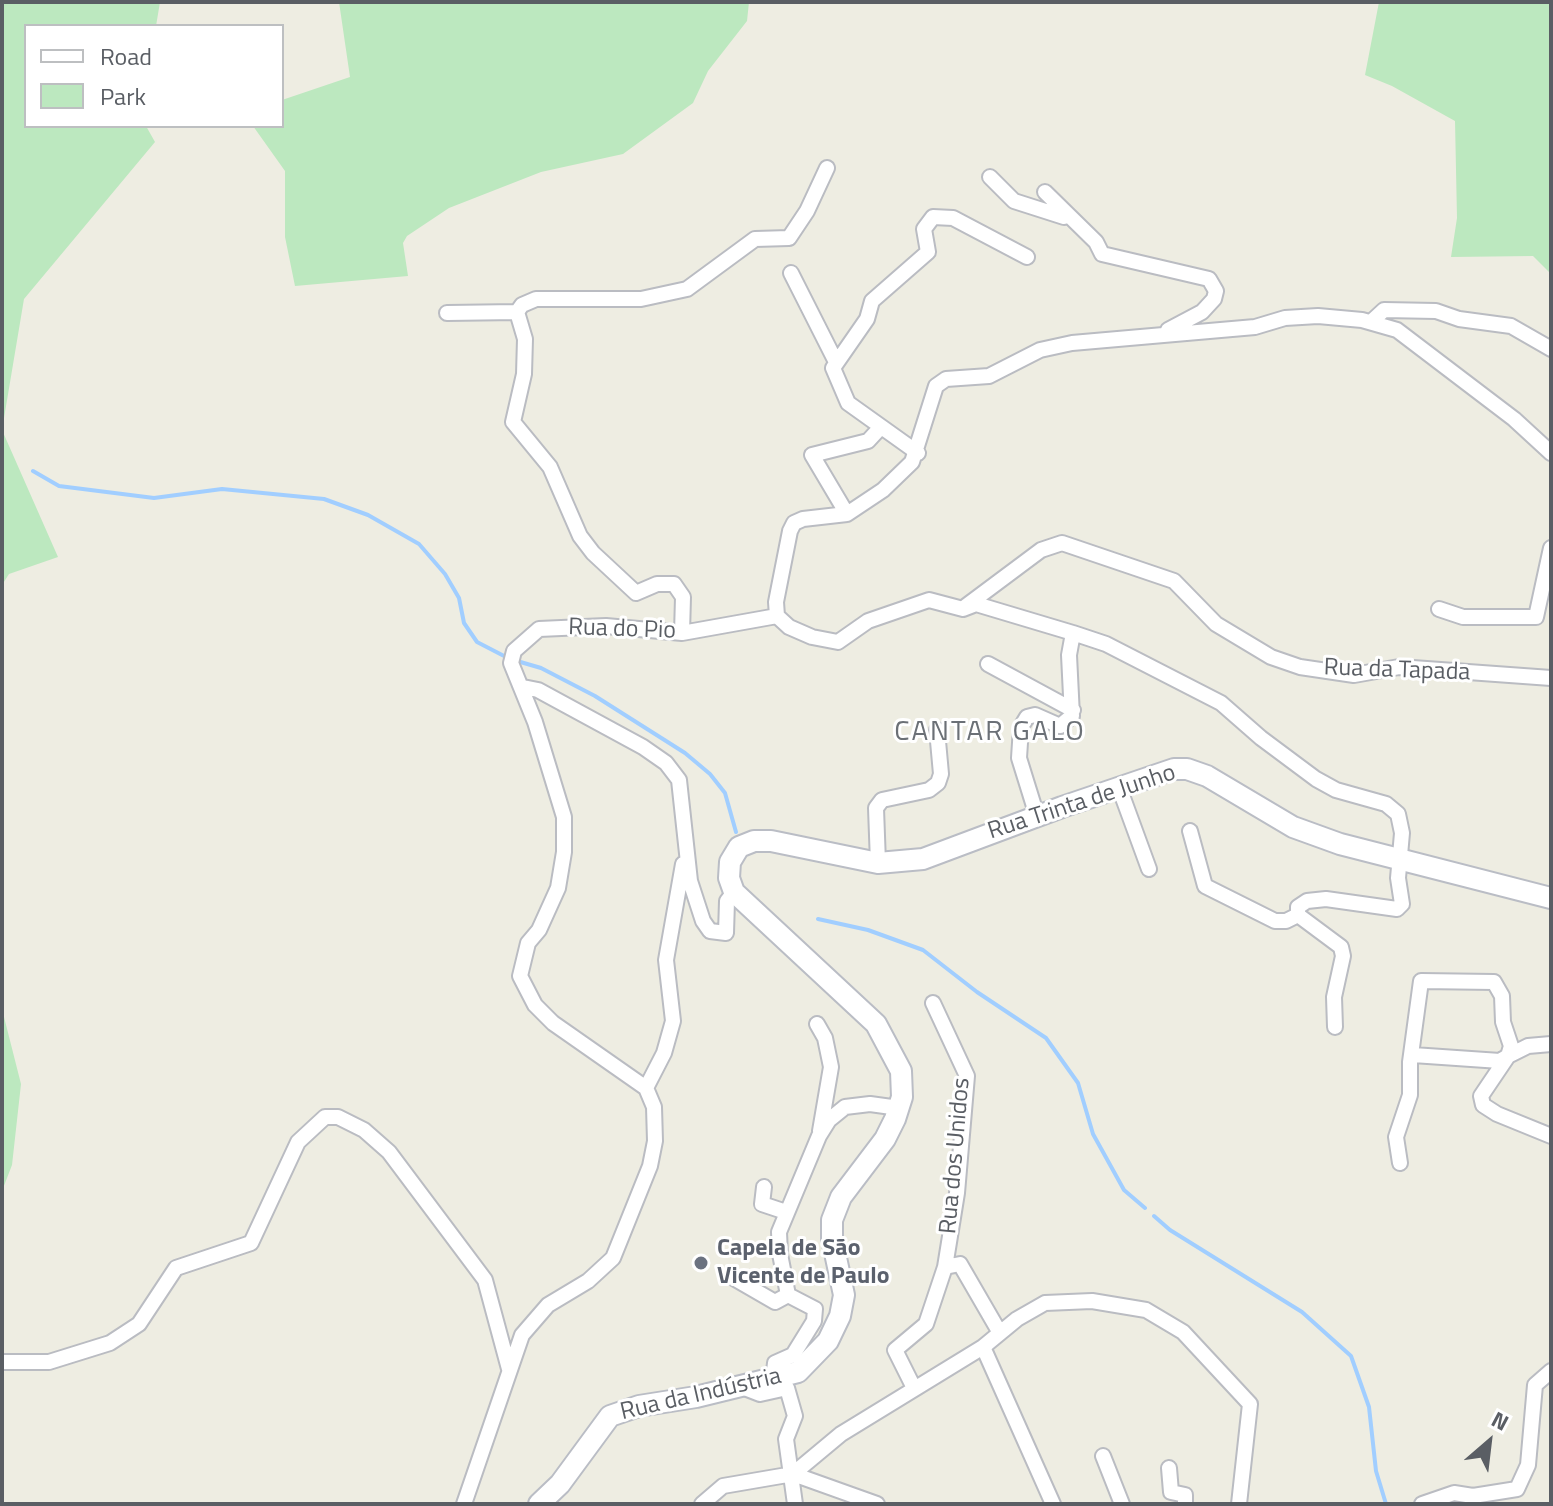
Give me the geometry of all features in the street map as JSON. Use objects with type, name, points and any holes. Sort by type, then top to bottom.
[{"type":"street","points":[[517,312],[522,305],[536,299],[641,299],[687,289],[755,239],[789,238],[807,211],[827,168]]},
{"type":"street","points":[[990,177],[1014,201],[1068,219]]},
{"type":"street","points":[[1045,192],[1068,219],[1096,242],[1102,254],[1209,279],[1216,291],[1214,299],[1202,312],[1164,332]]},
{"type":"street","points":[[918,453],[848,403],[833,368],[836,362],[867,319],[872,301],[928,252],[924,229],[933,217],[953,218],[1027,257]]},
{"type":"street","points":[[791,273],[836,362]]},
{"type":"street","points":[[1371,322],[1384,310],[1436,311],[1459,319],[1511,326],[1551,349]]},
{"type":"street","points":[[447,313],[517,312]]},
{"type":"street","points":[[517,312],[525,339],[524,374],[513,422],[550,467],[580,536],[593,553],[636,593],[657,584],[674,584],[683,597],[682,633]]},
{"type":"street","points":[[1298,915],[1298,907],[1307,901],[1326,899],[1397,909],[1404,899],[1398,878],[1402,833],[1398,814],[1386,804],[1336,790],[1316,779],[1221,703],[1106,644],[1073,633],[976,604],[963,609],[929,600],[868,621],[838,642],[812,637],[789,627],[777,616],[777,582],[794,523],[847,514],[883,490],[918,453],[936,386],[946,379],[989,376],[1040,350],[1072,343],[1164,332],[1255,327],[1285,318],[1318,316],[1371,322],[1397,330],[1514,419],[1551,453]]},
{"type":"street","points":[[847,514],[812,455],[868,441],[880,428]]},
{"type":"street","name":"Rua da Tapada","points":[[963,609],[1020,564],[1053,543],[1062,543],[1174,581],[1216,624],[1271,657],[1300,667],[1354,675],[1399,667],[1551,678]]},
{"type":"street","points":[[1439,609],[1463,617],[1536,617],[1551,548]]},
{"type":"street","name":"Rua do Pio","points":[[523,687],[511,663],[514,651],[524,639],[539,629],[606,626],[682,633],[777,616]]},
{"type":"street","points":[[1037,816],[1019,758],[1021,727],[1027,717],[1035,715],[1060,726],[1072,716],[1069,655],[1073,633]]},
{"type":"street","points":[[988,664],[1073,710]]},
{"type":"street","points":[[464,1504],[522,1335],[548,1305],[604,1270],[613,1258],[650,1166],[655,1141],[654,1107],[646,1088],[553,1023],[535,1005],[520,976],[528,943],[539,930],[558,888],[564,852],[564,817],[523,687],[538,690],[570,706],[666,763],[679,780],[690,881],[703,921],[710,931],[726,933],[727,901],[734,892]]},
{"type":"street","points":[[878,863],[876,808],[882,800],[929,790],[938,783],[941,774],[937,730]]},
{"type":"street","name":"Rua Trinta de Junho","points":[[734,892],[729,878],[730,862],[739,847],[754,841],[771,841],[878,863],[923,859],[1119,787],[1174,769],[1187,769],[1207,776],[1293,827],[1401,860],[1551,898]]},
{"type":"street","points":[[1119,787],[1149,869]]},
{"type":"street","points":[[1190,831],[1205,886],[1275,921],[1286,921],[1298,915]]},
{"type":"street","points":[[646,1088],[664,1053],[673,1021],[666,960],[685,849]]},
{"type":"street","name":"Rua da Indústria","points":[[539,1504],[560,1484],[610,1416],[639,1406],[742,1387],[798,1372],[828,1341],[840,1316],[844,1295],[832,1239],[832,1220],[841,1197],[885,1139],[899,1108],[901,1071],[876,1024],[734,892]]},
{"type":"street","points":[[1298,915],[1341,947],[1343,956],[1334,997],[1335,1027]]},
{"type":"street","points":[[1400,1163],[1396,1137],[1408,1108],[1421,981],[1494,982],[1502,996],[1503,1022],[1511,1046],[1508,1056],[1487,1083],[1481,1096],[1483,1105],[1551,1136]]},
{"type":"street","name":"Rua dos Unidos","points":[[914,1388],[895,1350],[926,1324],[945,1267],[957,1193],[967,1076],[933,1003]]},
{"type":"street","points":[[817,1024],[825,1038],[831,1067],[819,1136]]},
{"type":"street","points":[[1413,1055],[1500,1061],[1528,1046],[1551,1044]]},
{"type":"street","points":[[788,1295],[779,1232],[819,1136],[829,1120],[845,1107],[870,1104],[899,1108]]},
{"type":"street","points":[[2,1362],[49,1362],[110,1343],[139,1324],[176,1268],[251,1243],[298,1142],[325,1117],[338,1117],[364,1130],[389,1152],[485,1280],[494,1303],[509,1369]]},
{"type":"street","points":[[764,1187],[762,1204],[786,1212]]},
{"type":"street","name":"Rua dos Unidos","points":[[945,1267],[960,1264],[1000,1333]]},
{"type":"street","points":[[730,1276],[775,1302],[788,1295]]},
{"type":"street","points":[[773,1379],[775,1363],[793,1355],[814,1321],[815,1309],[788,1295]]},
{"type":"street","points":[[793,1474],[841,1434],[983,1347],[1045,1303],[1092,1301],[1146,1310],[1183,1332],[1250,1404],[1239,1504]]},
{"type":"street","points":[[983,1347],[1053,1504]]},
{"type":"street","points":[[1422,1504],[1454,1493],[1473,1496],[1517,1489],[1528,1465],[1535,1385],[1551,1371]]},
{"type":"street","points":[[742,1387],[760,1394],[787,1388],[795,1416],[786,1439],[795,1504]]},
{"type":"street","points":[[1103,1456],[1122,1504]]},
{"type":"street","points":[[1169,1468],[1171,1492],[1185,1495],[1185,1504]]},
{"type":"street","points":[[702,1504],[723,1486],[793,1474],[877,1504]]},
{"type":"green space","points":[[2,2],[160,2],[156,24],[24,24],[24,128],[147,128],[155,142],[24,299],[2,430]]},
{"type":"green space","points":[[339,2],[749,2],[747,21],[708,71],[693,103],[623,154],[541,172],[449,208],[407,236],[403,243],[408,276],[295,286],[285,237],[285,171],[254,128],[284,128],[284,99],[350,77]]},
{"type":"green space","points":[[1379,2],[1551,2],[1551,274],[1533,256],[1451,257],[1457,218],[1455,121],[1392,86],[1365,75]]},
{"type":"green space","points":[[2,430],[58,557],[9,574],[2,585]]},
{"type":"green space","points":[[2,1009],[21,1084],[12,1165],[2,1191]]},
{"type":"waterway","points":[[33,471],[59,486],[154,498],[222,489],[324,499],[368,515],[419,544],[445,574],[459,598],[464,623],[477,642],[506,657]]},
{"type":"waterway","points":[[517,661],[541,668],[595,696],[685,753],[710,774],[725,793],[736,832]]},
{"type":"waterway","points":[[818,919],[868,930],[923,950],[977,992],[1046,1038],[1078,1083],[1093,1134],[1124,1190],[1145,1208]]},
{"type":"waterway","points":[[1154,1216],[1170,1230],[1302,1312],[1351,1356],[1369,1407],[1376,1471],[1386,1504]]},
{"type":"place","name":"Capela de São Vicente de Paulo","points":[[701,1263]]},
{"type":"district","name":"CANTAR GALO","points":[[990,733]]}]
